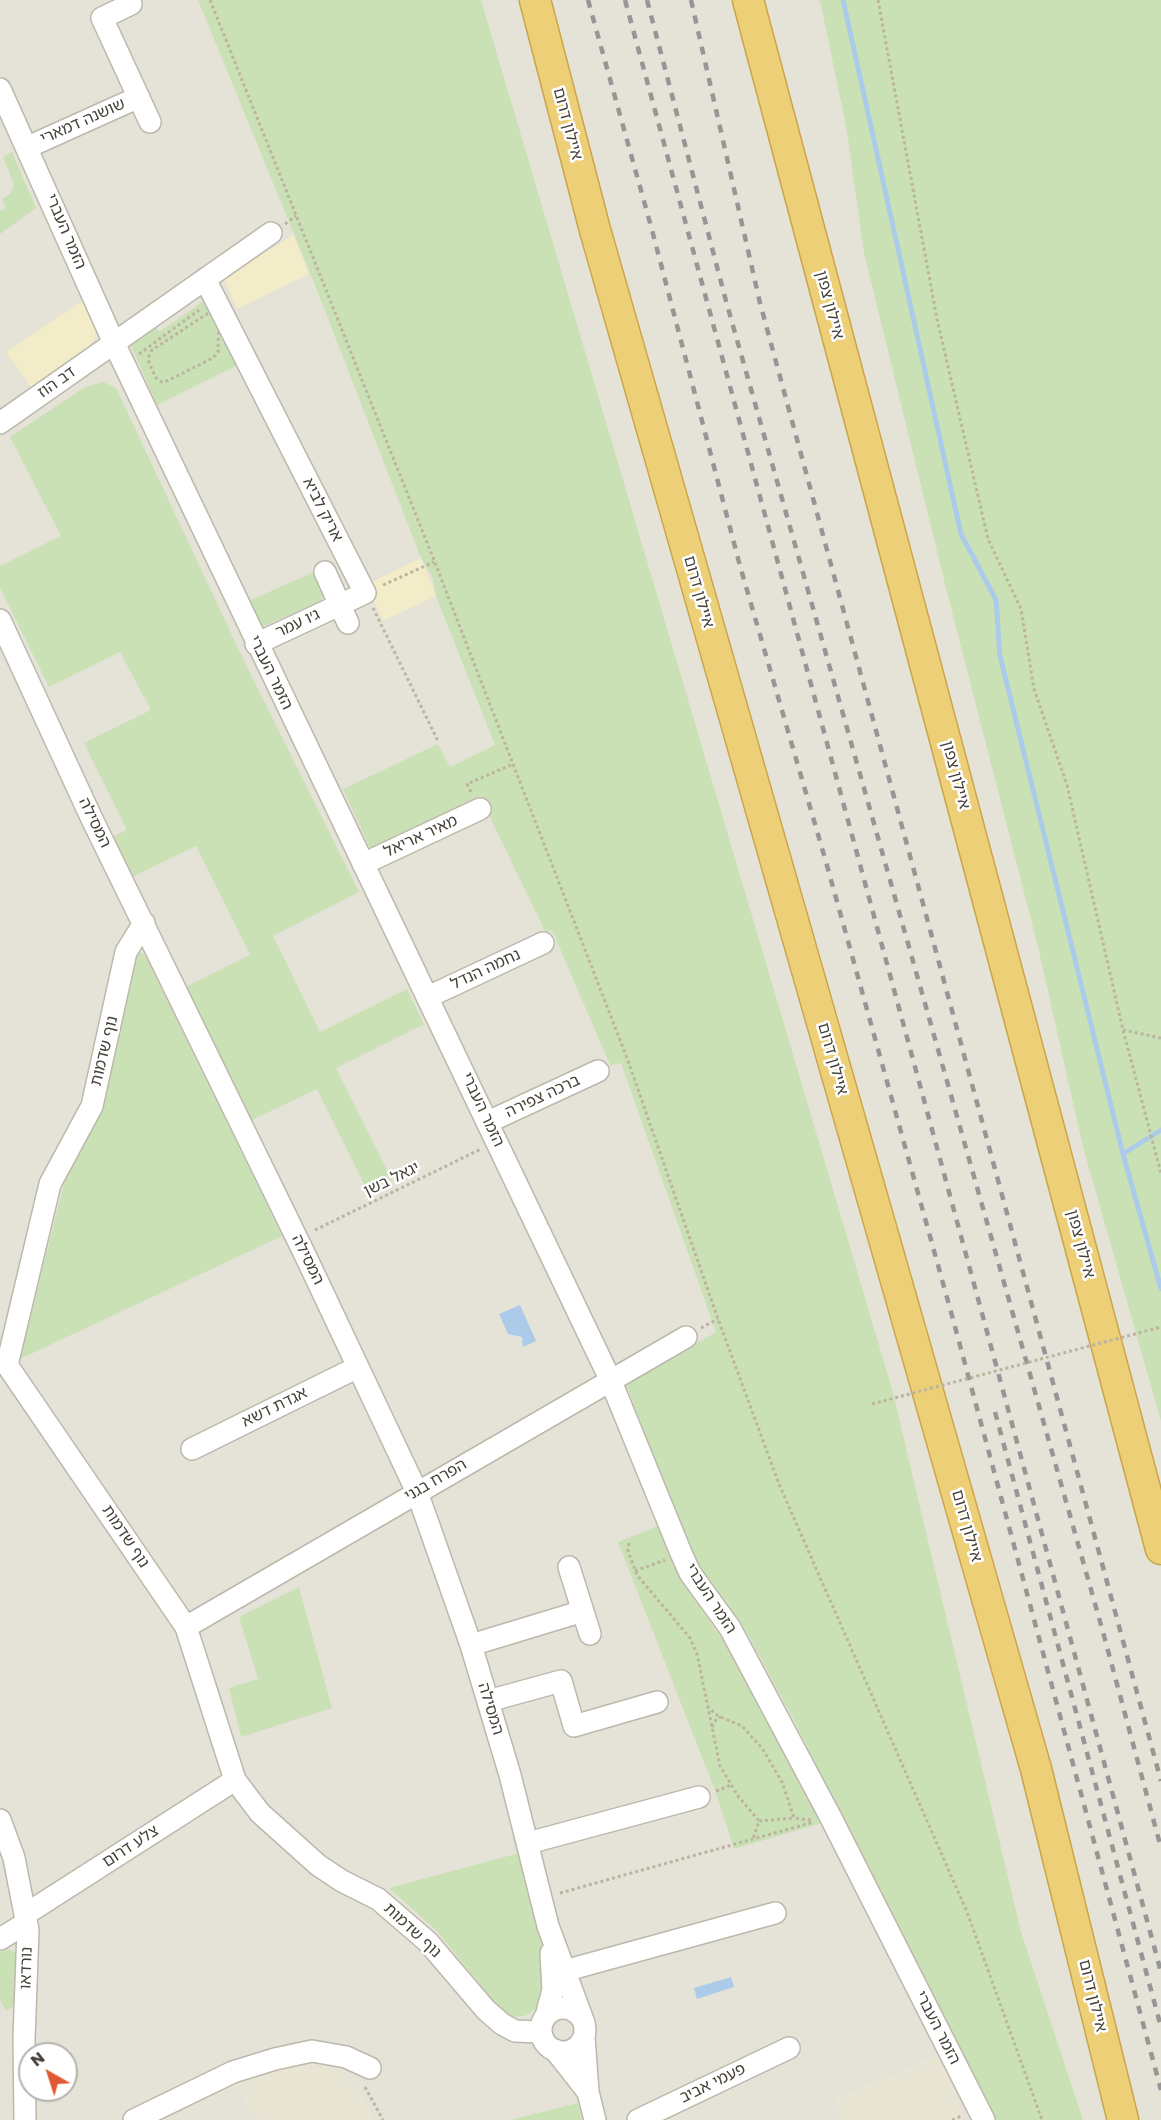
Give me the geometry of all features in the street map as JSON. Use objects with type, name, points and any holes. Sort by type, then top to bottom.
[{"type":"highway","points":[[523,0],[595,230]]},
{"type":"highway","name":"איילון דרום","points":[[535,0],[595,230],[1036,1768],[1123,2120]]},
{"type":"highway","name":"איילון צפון","points":[[748,0],[1161,1550]]},
{"type":"highway","points":[[766,0],[859,415]]},
{"type":"street","name":"שושנה דמארי","points":[[131,4],[102,18],[150,122]]},
{"type":"street","name":"הזמר העברי","points":[[0,89],[114,343],[256,644],[610,1379],[690,1572],[735,1638],[831,1818],[984,2120]]},
{"type":"street","name":"שושנה דמארי","points":[[28,147],[138,97]]},
{"type":"street","name":"דב הוז","points":[[0,423],[114,343],[209,288],[271,233]]},
{"type":"street","name":"אריק לביא","points":[[209,288],[365,593]]},
{"type":"street","name":"ג׳ו עמר","points":[[325,572],[344,614]]},
{"type":"street","name":"ג׳ו עמר","points":[[256,644],[344,614],[365,593]]},
{"type":"street","name":"המסילה","points":[[0,620],[90,817],[144,923],[417,1492],[471,1645],[528,1843],[548,1926],[584,2030],[588,2092],[595,2120]]},
{"type":"street","name":"מאיר אריאל","points":[[363,864],[480,809]]},
{"type":"street","name":"נוף שדמות","points":[[144,923],[126,952],[117,985],[116,1008],[92,1106],[50,1184],[4,1365],[186,1627],[235,1780],[260,1813],[318,1865],[342,1881],[378,1899],[428,1942],[486,2010],[502,2024],[515,2031],[543,2024],[557,2008],[570,2009],[581,2017],[584,2030]]},
{"type":"street","name":"נחמה הנדל","points":[[428,997],[543,943]]},
{"type":"street","name":"ברכה צפירה","points":[[488,1122],[598,1071]]},
{"type":"street","name":"הפרח בגני","points":[[186,1627],[686,1337]]},
{"type":"street","name":"אגדת דשא","points":[[192,1449],[358,1367]]},
{"type":"street","points":[[569,1567],[590,1634]]},
{"type":"street","points":[[471,1645],[583,1611]]},
{"type":"street","points":[[488,1701],[561,1681],[574,1726],[657,1702]]},
{"type":"street","name":"צלע דרום","points":[[0,1939],[26,1918],[235,1780]]},
{"type":"street","points":[[528,1843],[699,1797]]},
{"type":"street","name":"נורדאו","points":[[0,1820],[14,1858],[28,1930],[24,2038],[25,2120]]},
{"type":"street","points":[[564,1971],[775,1913]]},
{"type":"street","name":"המסילה","points":[[548,1926],[553,1990],[543,2024],[545,2042],[555,2050],[588,2092]]},
{"type":"street","points":[[555,2050],[562,2052],[575,2048],[584,2030]]},
{"type":"street","name":"פעמי אביב","points":[[638,2120],[789,2048]]},
{"type":"street","points":[[134,2120],[233,2072],[274,2059],[312,2051],[346,2057],[368,2078]]},
{"type":"path","points":[[210,0],[434,562],[627,1058],[746,1395],[784,1494],[967,1912],[1042,2120]]},
{"type":"path","points":[[878,0],[937,319],[988,539],[1021,609],[1034,688],[1067,785],[1123,1030],[1161,1173]]},
{"type":"path","points":[[133,358],[209,288]]},
{"type":"path","points":[[211,311],[217,313],[219,347],[213,358],[167,381],[162,382],[156,378],[149,363],[152,350],[211,311]]},
{"type":"path","points":[[434,562],[365,593],[438,741]]},
{"type":"path","points":[[480,809],[467,784],[512,765]]},
{"type":"path","points":[[1123,1030],[1161,1038]]},
{"type":"path","name":"יגאל בשן","points":[[297,1239],[497,1142]]},
{"type":"path","points":[[872,1404],[1161,1328]]},
{"type":"path","points":[[629,1543],[628,1551],[635,1571],[690,1638],[697,1654],[720,1766],[738,1796],[759,1821]]},
{"type":"path","points":[[635,1571],[681,1553]]},
{"type":"path","points":[[707,1706],[722,1717],[741,1726],[762,1748],[782,1782],[794,1818]]},
{"type":"path","points":[[712,1729],[717,1718],[722,1717]]},
{"type":"path","points":[[541,1898],[818,1821],[794,1818],[759,1821]]},
{"type":"path","points":[[753,1839],[759,1821]]},
{"type":"path","points":[[368,2078],[383,2120]]},
{"type":"shaded area","points":[[0,0],[1161,0],[1161,2120],[0,2120]]},
{"type":"shaded area","points":[[939,2055],[965,2117],[958,2120],[843,2120],[834,2099]]},
{"type":"shaded area","points":[[315,2059],[338,2073],[359,2091],[376,2120],[257,2120],[235,2083]]},
{"type":"green space","points":[[198,0],[481,0],[892,1389],[1021,1932],[1083,2120],[995,2120],[794,1720],[742,1624],[710,1584],[689,1548],[626,1384],[716,1332],[621,1063],[610,1065],[552,930],[546,933],[482,801],[372,852],[343,789],[438,744],[450,767],[495,745],[436,596],[432,576],[421,558],[315,285]]},
{"type":"green space","points":[[820,0],[1161,0],[1161,1421],[1083,1147],[1038,947],[947,592],[864,253],[847,131]]},
{"type":"green space","points":[[12,152],[36,208],[0,234],[0,211],[6,208],[2,199],[11,193],[14,184],[3,157]]},
{"type":"green space","points":[[215,293],[248,360],[157,405],[129,341],[152,322],[159,332]]},
{"type":"green space","points":[[103,382],[116,388],[245,663],[359,892],[273,936],[320,1032],[407,989],[424,1024],[336,1068],[392,1180],[368,1192],[317,1089],[250,1121],[184,988],[250,955],[196,846],[132,877],[112,837],[127,830],[84,743],[151,710],[120,652],[49,687],[0,588],[0,566],[61,536],[10,437],[85,387]]},
{"type":"green space","points":[[316,571],[324,595],[320,601],[264,626],[258,626],[244,603]]},
{"type":"green space","points":[[140,952],[146,957],[282,1236],[20,1359],[64,1183],[100,1109],[126,1003],[123,983],[134,954]]},
{"type":"green space","points":[[658,1526],[679,1577],[733,1655],[760,1711],[769,1708],[828,1821],[734,1849],[716,1793],[618,1542]]},
{"type":"green space","points":[[299,1587],[332,1708],[241,1737],[229,1688],[258,1679],[239,1617]]},
{"type":"green space","points":[[523,1852],[543,1944],[548,1980],[542,1999],[534,2010],[525,2016],[512,2017],[502,2011],[436,1930],[389,1888]]},
{"type":"green space","points":[[7,1949],[17,1953],[20,2003],[6,2011],[0,2000],[0,1952]]},
{"type":"green space","points":[[578,2103],[582,2120],[510,2120]]},
{"type":"sand","points":[[293,235],[309,274],[237,309],[224,279]]},
{"type":"sand","points":[[83,300],[97,327],[95,338],[85,352],[31,387],[6,352]]},
{"type":"sand","points":[[421,558],[436,596],[383,621],[366,585]]},
{"type":"water","points":[[520,1305],[536,1341],[523,1347],[522,1337],[508,1334],[499,1314]]},
{"type":"water","points":[[731,1977],[734,1987],[697,1999],[694,1988]]},
{"type":"waterway","points":[[843,0],[961,534],[996,600],[1000,656],[1123,1154],[1161,1289]]},
{"type":"waterway","points":[[1123,1154],[1161,1130]]},
{"type":"railway","points":[[588,0],[652,230],[740,566],[826,862],[951,1312],[1161,2090]]},
{"type":"railway","points":[[625,0],[1161,1972]]},
{"type":"railway","points":[[647,0],[726,301],[1103,1632],[1161,1848]]},
{"type":"railway","points":[[691,0],[760,303],[1161,1781]]},
{"type":"railway","points":[[995,1412],[1161,2027]]}]
